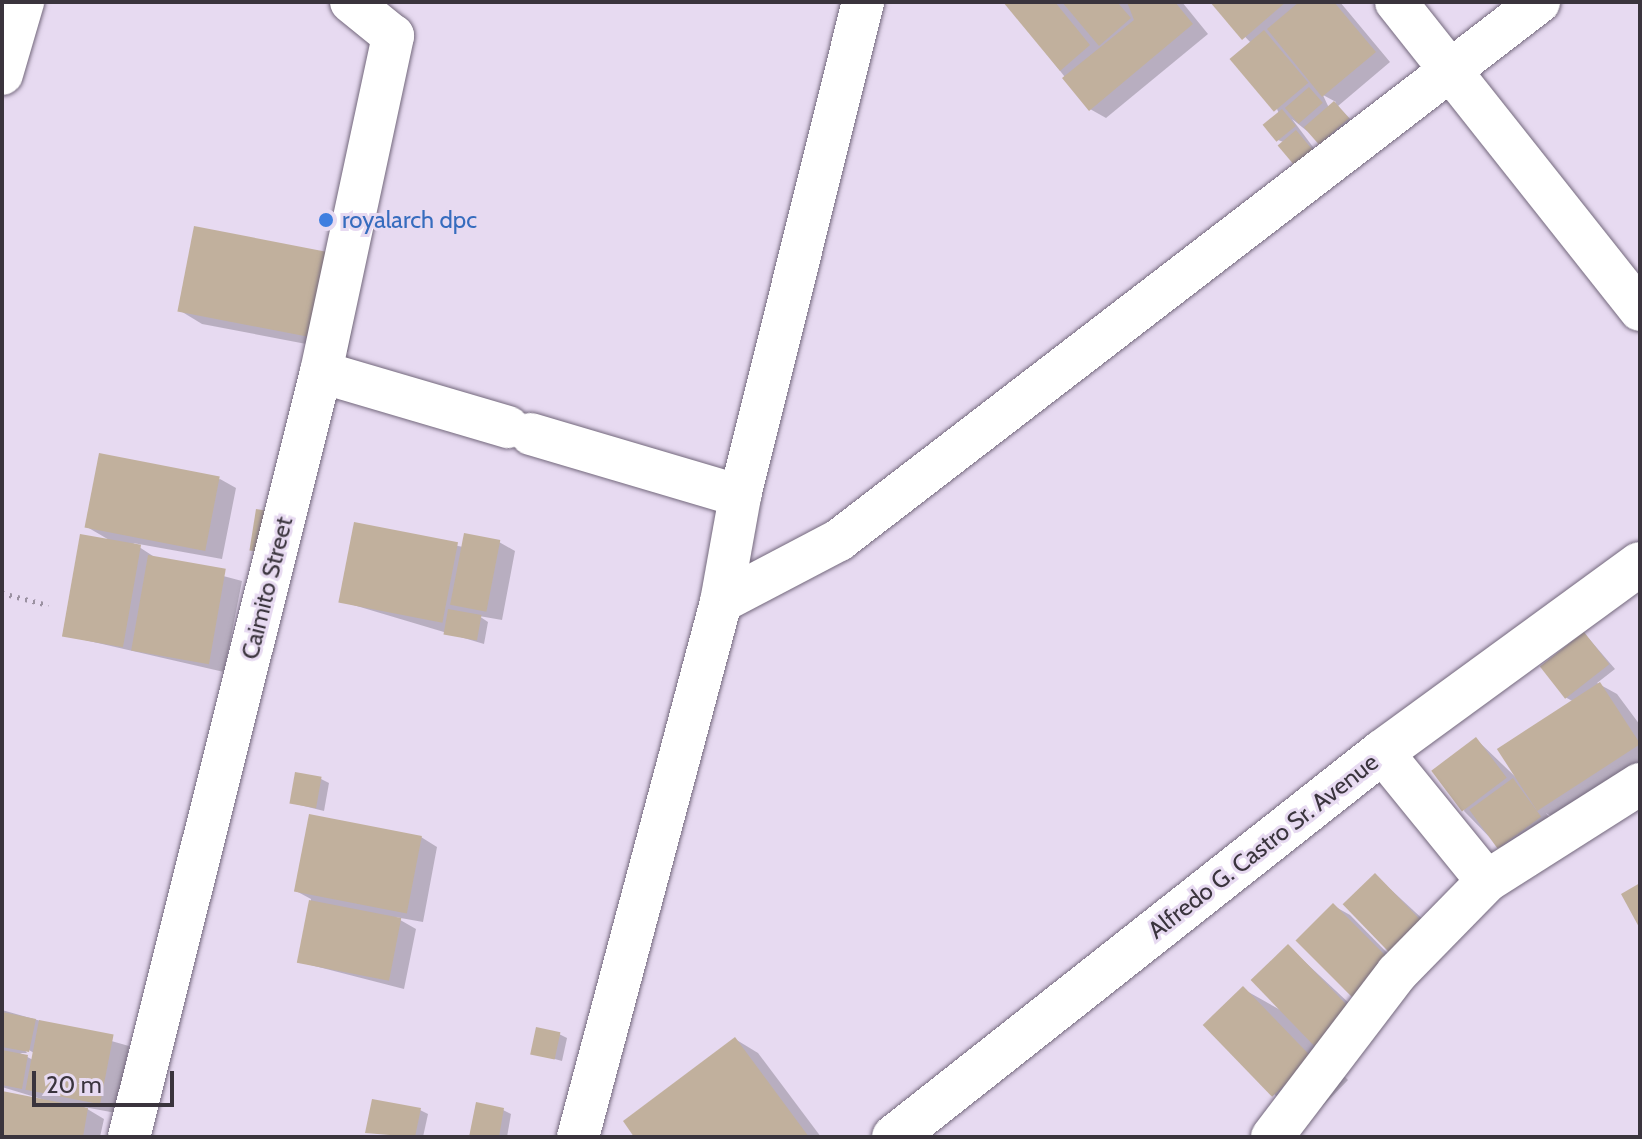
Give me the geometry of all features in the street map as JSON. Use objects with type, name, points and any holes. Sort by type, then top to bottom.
[{"type":"street","points":[[2,74],[23,2]]},
{"type":"street","name":"Caimito Street","points":[[129,1137],[321,372],[393,36],[351,2]]},
{"type":"street","points":[[578,1137],[721,602],[740,496],[863,2]]},
{"type":"street","points":[[1396,2],[1453,70],[1640,310]]},
{"type":"street","points":[[721,602],[839,540],[1539,2]]},
{"type":"street","points":[[321,372],[740,496]]},
{"type":"street","name":"Alfredo G. Castro Sr. Avenue","points":[[894,1137],[1382,752],[1640,564]]},
{"type":"street","points":[[1382,752],[1487,881]]},
{"type":"street","points":[[1272,1137],[1397,973],[1487,881],[1640,784]]},
{"type":"path","points":[[2,593],[48,605]]},
{"type":"building","points":[[1003,2],[1055,2],[1090,45],[1060,71]]},
{"type":"building","points":[[1062,2],[1117,2],[1131,18],[1099,46]]},
{"type":"building","points":[[1127,2],[1175,2],[1193,24],[1089,111],[1062,78],[1134,20]]},
{"type":"building","points":[[1210,2],[1286,2],[1242,40]]},
{"type":"building","points":[[1299,2],[1334,2],[1376,52],[1322,97],[1267,29]]},
{"type":"building","points":[[1264,30],[1308,83],[1274,112],[1230,59]]},
{"type":"building","points":[[1309,87],[1323,103],[1299,124],[1285,108]]},
{"type":"building","points":[[1334,101],[1349,118],[1319,145],[1304,127]]},
{"type":"building","points":[[1282,109],[1296,126],[1276,142],[1263,125]]},
{"type":"building","points":[[1296,130],[1313,150],[1294,165],[1278,145]]},
{"type":"building","points":[[194,226],[340,254],[324,340],[177,311]]},
{"type":"building","points":[[99,453],[220,476],[205,551],[84,528]]},
{"type":"building","points":[[256,509],[275,512],[268,553],[249,550]]},
{"type":"building","points":[[354,522],[458,542],[442,623],[338,602]]},
{"type":"building","points":[[464,533],[500,540],[486,612],[450,605]]},
{"type":"building","points":[[80,534],[141,545],[123,647],[62,636]]},
{"type":"building","points":[[148,555],[226,569],[209,664],[131,651]]},
{"type":"building","points":[[448,609],[481,615],[477,641],[443,635]]},
{"type":"building","points":[[1584,632],[1609,664],[1565,699],[1540,666]]},
{"type":"building","points":[[1600,682],[1640,744],[1537,811],[1497,749]]},
{"type":"building","points":[[1476,737],[1507,778],[1462,811],[1431,771]]},
{"type":"building","points":[[295,772],[322,777],[316,808],[289,804]]},
{"type":"building","points":[[1513,778],[1541,817],[1498,849],[1469,810]]},
{"type":"building","points":[[309,814],[422,836],[407,913],[294,892]]},
{"type":"building","points":[[1375,873],[1425,925],[1393,956],[1343,904]]},
{"type":"building","points":[[1640,883],[1640,929],[1621,894]]},
{"type":"building","points":[[309,900],[401,918],[389,981],[297,963]]},
{"type":"building","points":[[1333,903],[1392,962],[1354,999],[1296,940]]},
{"type":"building","points":[[1288,944],[1352,1010],[1315,1046],[1251,980]]},
{"type":"building","points":[[1243,986],[1312,1058],[1272,1097],[1203,1025]]},
{"type":"building","points":[[2,1012],[36,1019],[29,1052],[2,1047]]},
{"type":"building","points":[[39,1020],[114,1035],[100,1104],[25,1090]]},
{"type":"building","points":[[536,1027],[560,1032],[555,1060],[530,1054]]},
{"type":"building","points":[[735,1037],[809,1137],[634,1137],[623,1121]]},
{"type":"building","points":[[2,1050],[28,1055],[22,1089],[2,1085]]},
{"type":"building","points":[[2,1091],[88,1108],[83,1137],[2,1137]]},
{"type":"building","points":[[372,1099],[421,1108],[415,1137],[365,1133]]},
{"type":"building","points":[[476,1102],[504,1108],[499,1137],[469,1137]]},
{"type":"place","name":"royalarch dpc","points":[[326,220]]}]
